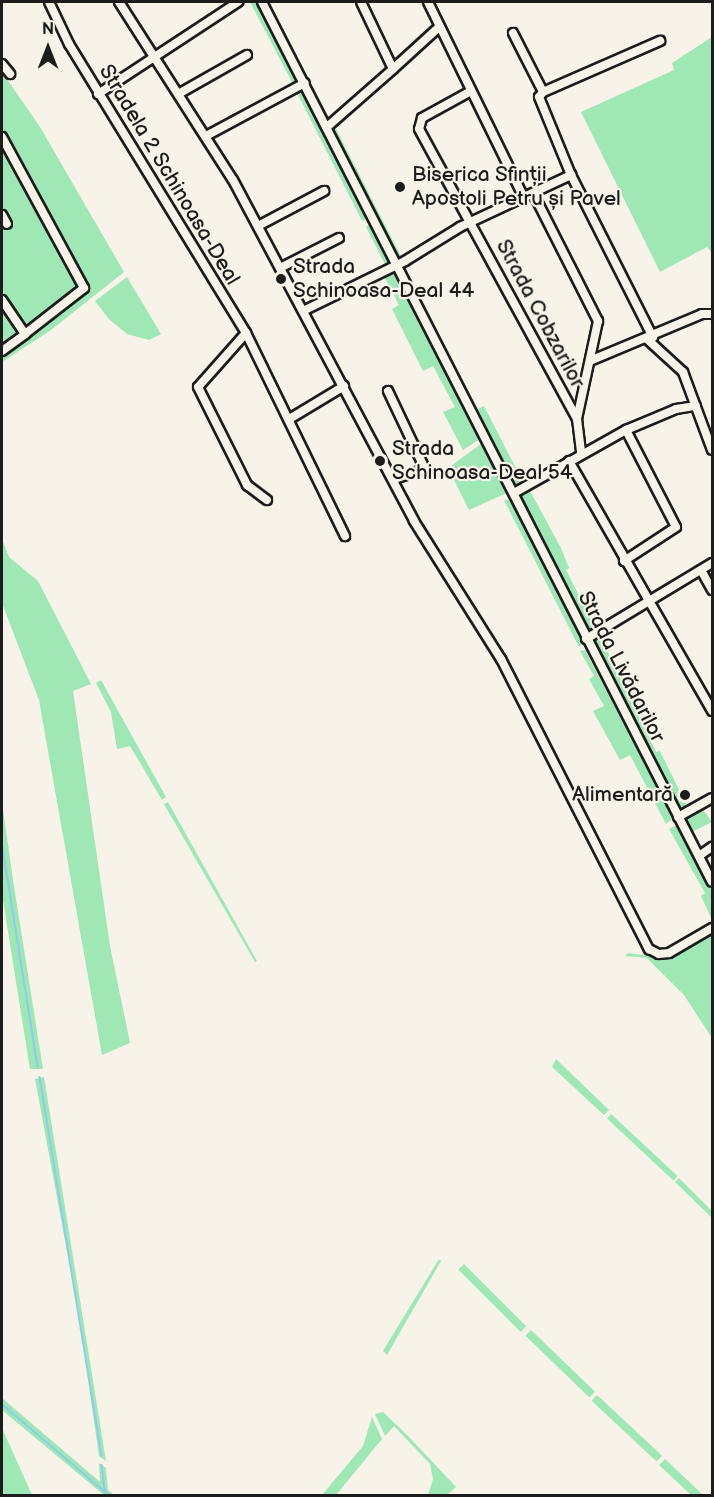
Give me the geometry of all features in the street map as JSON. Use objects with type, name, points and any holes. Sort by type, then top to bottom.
[{"type":"street","name":"Stradela 2 Schinoasa-Deal","points":[[49,2],[98,94],[246,333],[291,418],[345,536]]},
{"type":"street","points":[[119,2],[155,54],[206,136],[258,226],[394,479],[414,521],[501,659],[649,949],[659,954],[669,953],[712,928]]},
{"type":"street","points":[[98,94],[155,54],[238,2]]},
{"type":"street","name":"Strada Livădarilor","points":[[262,2],[398,264],[586,639],[712,882]]},
{"type":"street","points":[[360,2],[393,69]]},
{"type":"street","points":[[428,2],[524,198]]},
{"type":"street","points":[[327,127],[440,27]]},
{"type":"street","points":[[513,33],[543,92]]},
{"type":"street","points":[[660,41],[543,92],[539,97],[571,175],[650,338],[683,372],[712,450]]},
{"type":"street","points":[[180,93],[247,55]]},
{"type":"street","points":[[2,64],[10,74]]},
{"type":"street","points":[[206,136],[305,83]]},
{"type":"street","name":"Strada Cobzarilor","points":[[471,91],[422,118],[419,126],[577,419],[581,453]]},
{"type":"street","points":[[2,137],[83,285],[83,290],[2,351]]},
{"type":"street","points":[[303,311],[398,264],[470,224],[571,175]]},
{"type":"street","points":[[258,226],[324,191]]},
{"type":"street","points":[[533,193],[597,316],[592,360],[577,419]]},
{"type":"street","points":[[2,215],[7,224]]},
{"type":"street","points":[[280,268],[339,238]]},
{"type":"street","points":[[2,300],[25,334]]},
{"type":"street","points":[[592,360],[712,313]]},
{"type":"street","points":[[246,333],[198,387],[247,485],[267,500]]},
{"type":"street","points":[[291,418],[344,386]]},
{"type":"street","points":[[388,391],[425,469],[394,479]]},
{"type":"street","points":[[514,493],[581,453],[626,430],[676,409],[696,406]]},
{"type":"street","points":[[624,561],[676,527],[626,430]]},
{"type":"street","points":[[569,461],[624,561],[712,707]]},
{"type":"street","points":[[586,639],[649,604],[712,562]]},
{"type":"street","points":[[701,570],[712,590]]},
{"type":"street","points":[[678,817],[712,798]]},
{"type":"street","points":[[699,856],[712,847]]},
{"type":"green space","points":[[250,2],[259,2],[302,82],[294,86]]},
{"type":"green space","points":[[267,2],[330,119],[328,121]]},
{"type":"green space","points":[[712,37],[712,253],[707,247],[660,272],[581,112],[674,70],[672,63]]},
{"type":"green space","points":[[2,72],[40,127],[124,272],[51,330],[2,362]]},
{"type":"green space","points":[[304,87],[370,217],[362,221],[296,91]]},
{"type":"green space","points":[[334,125],[401,257],[398,259],[330,127]]},
{"type":"green space","points":[[373,223],[393,262],[386,266],[366,227]]},
{"type":"green space","points":[[397,268],[483,437],[463,450],[443,412],[455,407],[433,366],[423,371],[392,309],[399,305],[383,274]]},
{"type":"green space","points":[[127,277],[161,334],[149,340],[127,334],[109,319],[95,301]]},
{"type":"green space","points":[[484,406],[524,484],[519,487],[514,486],[478,409]]},
{"type":"green space","points":[[485,441],[509,492],[469,510],[448,468]]},
{"type":"green space","points":[[529,489],[561,548],[569,568],[566,570],[596,629],[588,633],[518,495]]},
{"type":"green space","points":[[504,500],[511,500],[570,612],[584,641],[579,647]]},
{"type":"green space","points":[[2,539],[9,557],[38,581],[91,684],[73,691],[110,946],[130,1043],[102,1055],[39,700],[2,603]]},
{"type":"green space","points":[[600,636],[656,752],[660,751],[687,806],[679,810],[591,642]]},
{"type":"green space","points":[[585,650],[673,818],[666,824],[630,755],[620,760],[593,711],[604,706],[589,679],[594,676],[580,651]]},
{"type":"green space","points":[[101,680],[166,797],[162,800],[130,746],[117,749],[111,712],[96,683]]},
{"type":"green space","points":[[2,802],[43,1069],[30,1069],[2,894]]},
{"type":"green space","points":[[168,802],[257,961],[255,962],[164,804]]},
{"type":"green space","points":[[701,807],[712,822],[690,833],[682,818]]},
{"type":"green space","points":[[679,824],[712,886],[712,920],[701,896],[705,893],[669,829]]},
{"type":"green space","points":[[712,932],[712,1038],[684,995],[647,958],[625,956],[628,953],[664,958],[676,955]]},
{"type":"green space","points":[[556,1059],[609,1110],[604,1115],[552,1067]]},
{"type":"green space","points":[[44,1077],[106,1461],[99,1456],[79,1316],[35,1079]]},
{"type":"green space","points":[[611,1114],[678,1176],[673,1180],[607,1118]]},
{"type":"green space","points":[[679,1178],[712,1211],[712,1218],[675,1182]]},
{"type":"green space","points":[[439,1259],[441,1261],[387,1355],[383,1351]]},
{"type":"green space","points":[[464,1264],[526,1326],[521,1332],[458,1270]]},
{"type":"green space","points":[[531,1330],[595,1392],[589,1398],[525,1336]]},
{"type":"green space","points":[[597,1395],[662,1456],[657,1462],[592,1401]]},
{"type":"green space","points":[[2,1398],[100,1482],[99,1463],[106,1468],[108,1490],[114,1495],[104,1495],[3,1411]]},
{"type":"green space","points":[[383,1412],[456,1487],[447,1495],[428,1495],[433,1479],[430,1464],[394,1426],[385,1436],[375,1414]]},
{"type":"green space","points":[[372,1417],[382,1439],[336,1495],[322,1495],[363,1446]]},
{"type":"green space","points":[[2,1428],[32,1495],[2,1495]]},
{"type":"green space","points":[[665,1459],[703,1495],[691,1495],[659,1465]]},
{"type":"waterway","points":[[2,842],[38,1067]]},
{"type":"waterway","points":[[40,1077],[102,1455]]},
{"type":"waterway","points":[[2,1404],[110,1496]]},
{"type":"waterway","points":[[102,1465],[105,1491]]},
{"type":"place","name":"Biserica Sfinții Apostoli Petru și Pavel","points":[[400,187]]},
{"type":"place","name":"Strada Schinoasa-Deal 44","points":[[281,279]]},
{"type":"place","name":"Strada Schinoasa-Deal 54","points":[[380,461]]},
{"type":"place","name":"Alimentară","points":[[685,795]]}]
